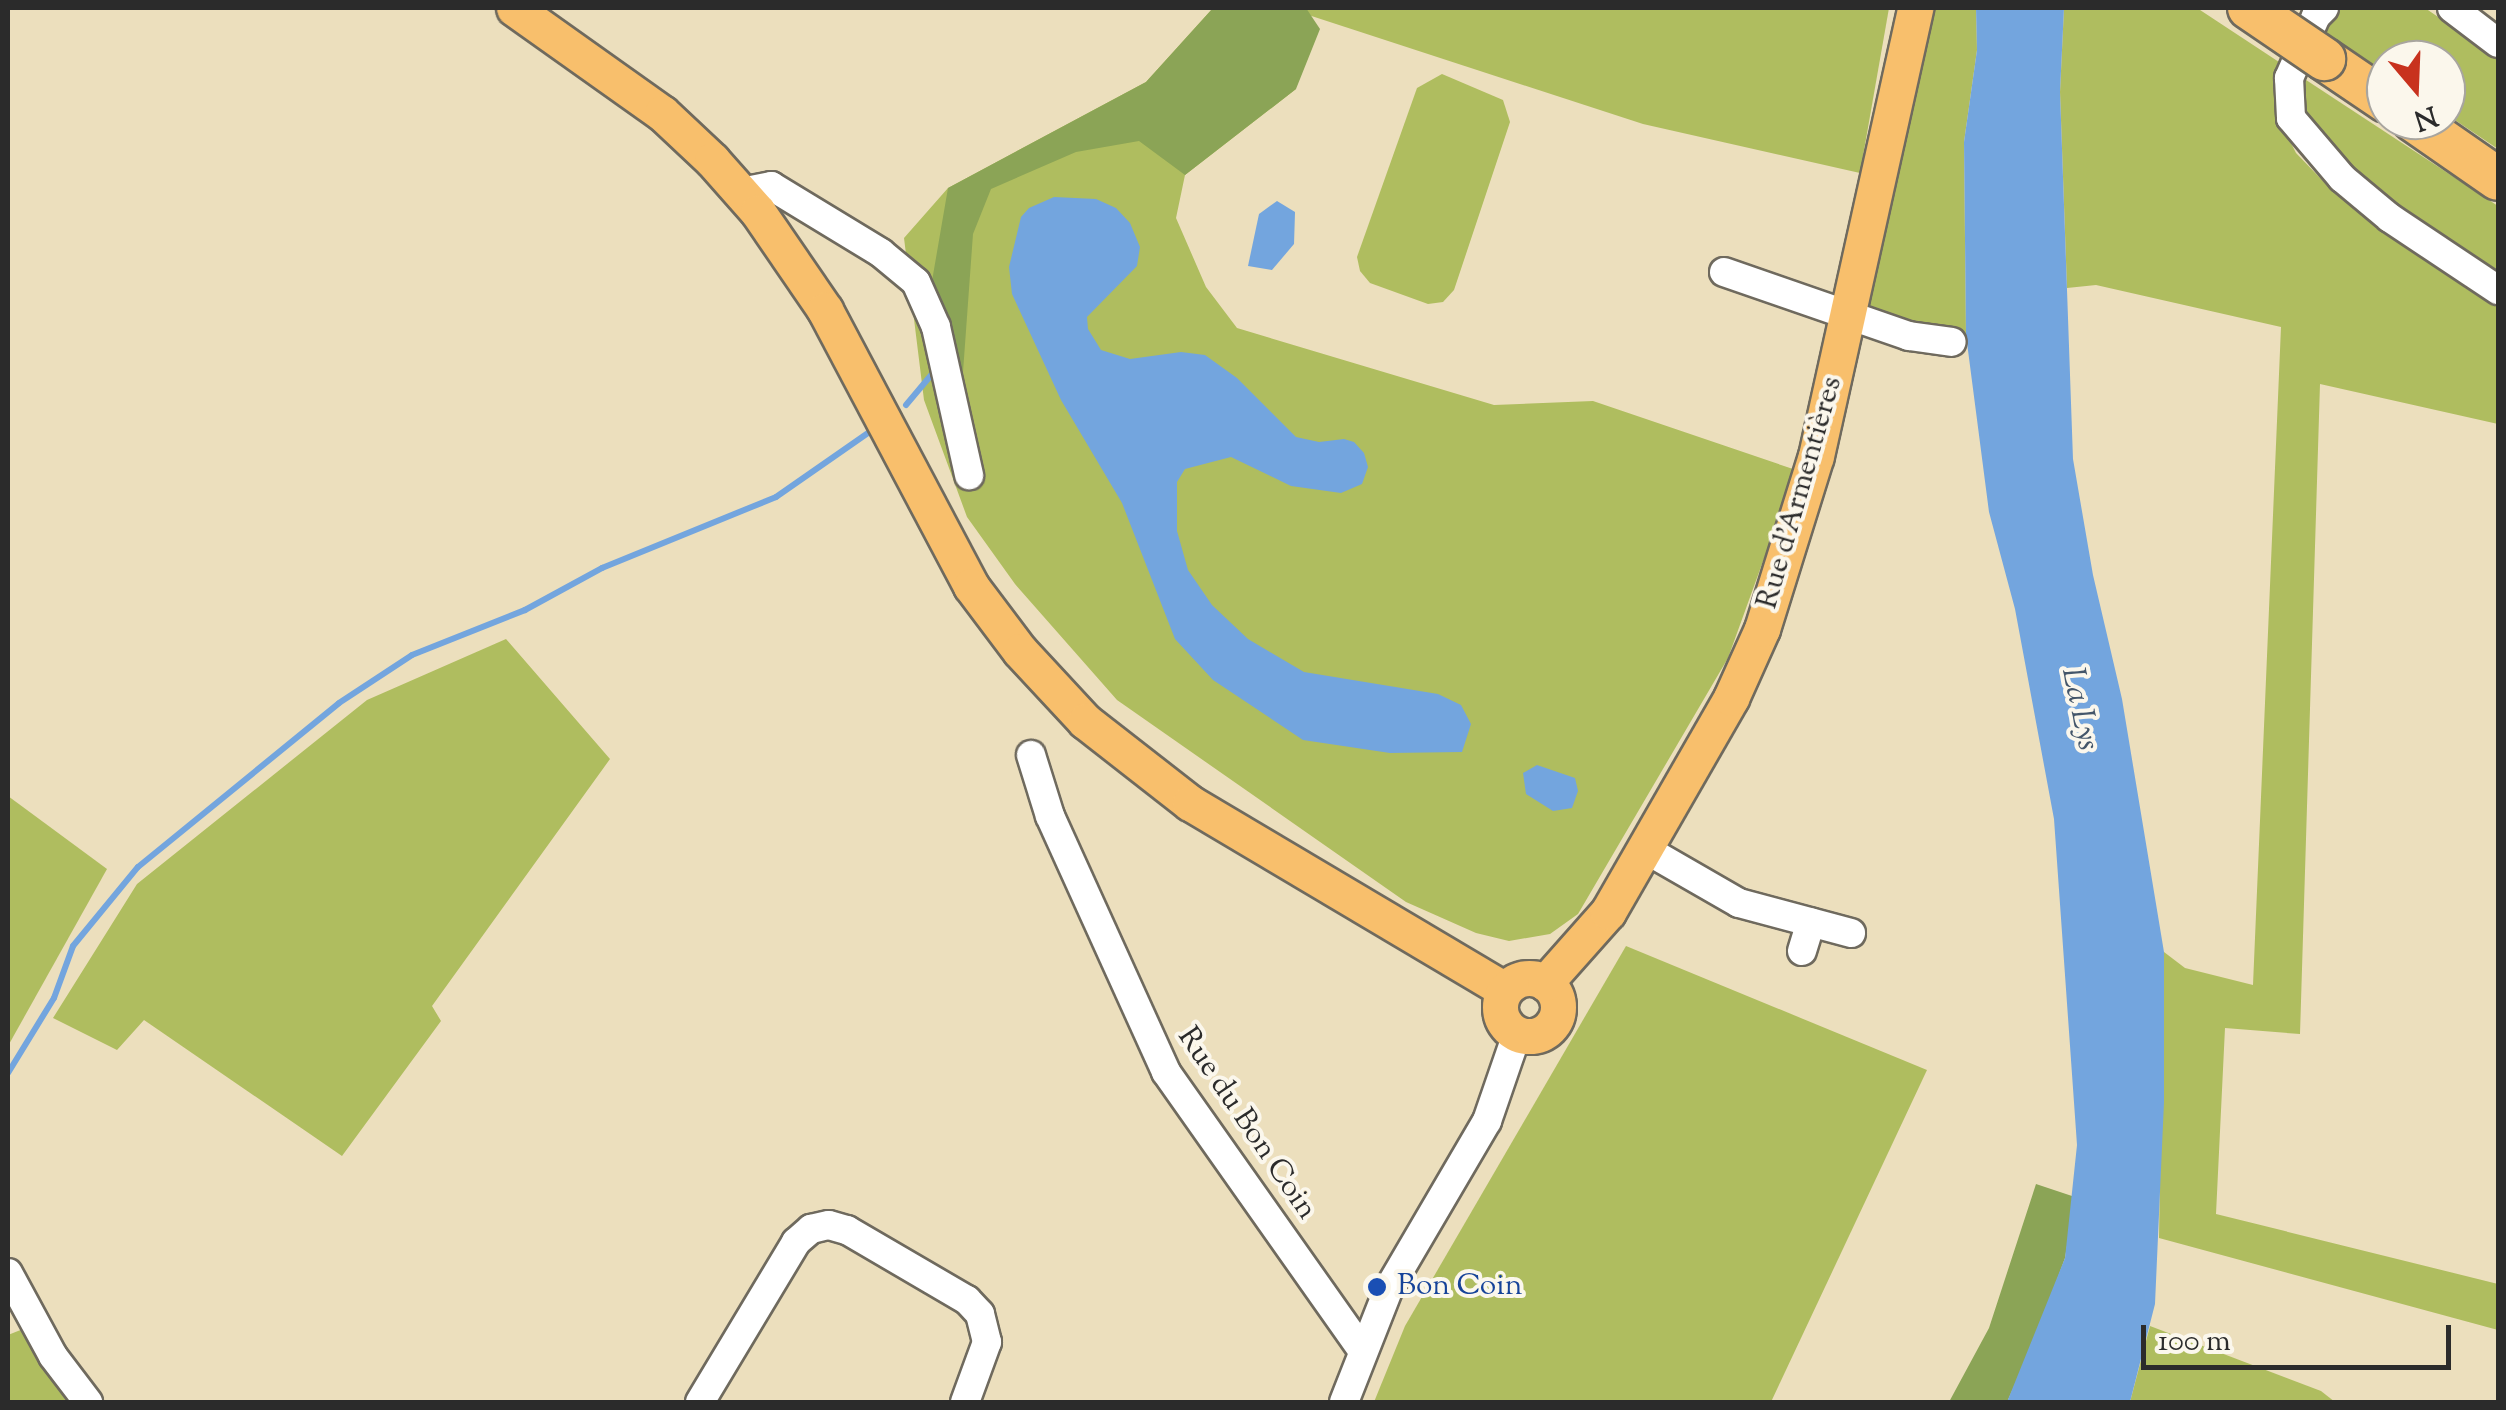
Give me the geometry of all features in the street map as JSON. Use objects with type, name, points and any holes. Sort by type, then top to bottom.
[{"type":"highway","points":[[2249,8],[2366,87]]},
{"type":"highway","points":[[2442,140],[2498,179]]},
{"type":"main road","points":[[514,8],[638,94],[704,152],[742,192],[825,310],[971,586],[1053,688],[1132,762],[1190,803],[1505,990]]},
{"type":"main road","name":"Rue d'Armentières","points":[[1545,983],[1600,924],[1730,698],[1762,629],[1798,526],[1848,317],[1914,8]]},
{"type":"main road","points":[[1524,979],[1545,983],[1557,1002],[1555,1019],[1539,1034],[1517,1034],[1500,1015],[1505,990],[1524,979]]},
{"type":"street","points":[[2324,8],[2316,16],[2289,78],[2290,118],[2310,145],[2390,218],[2498,290]]},
{"type":"street","points":[[2452,8],[2498,42]]},
{"type":"street","points":[[742,192],[771,186],[881,253],[916,282],[936,327],[969,474]]},
{"type":"street","points":[[1724,272],[1909,336],[1952,342]]},
{"type":"street","name":"Rue du Bon Coin","points":[[1031,754],[1050,816],[1156,1052],[1362,1351]]},
{"type":"street","points":[[1644,849],[1739,903],[1852,933]]},
{"type":"street","points":[[1802,951],[1811,922]]},
{"type":"street","points":[[1344,1402],[1395,1277],[1487,1121],[1517,1034]]},
{"type":"street","points":[[700,1402],[796,1242],[811,1229],[829,1225],[847,1230],[950,1290],[980,1314],[986,1342],[965,1402]]},
{"type":"street","points":[[8,1273],[53,1356],[88,1402]]},
{"type":"green space","points":[[1213,8],[1296,89],[1185,175],[1176,218],[1206,287],[1237,328],[1494,405],[1593,401],[1796,470],[1728,658],[1578,914],[1550,934],[1509,941],[1476,933],[1406,902],[1117,700],[1015,584],[967,517],[924,400],[904,238],[948,188],[1146,82]]},
{"type":"green space","points":[[1213,8],[1306,8],[1320,29],[1296,89],[1185,175],[1139,141],[1076,152],[991,189],[973,234],[963,372],[932,281],[948,188],[1146,82]]},
{"type":"green space","points":[[1287,8],[1889,8],[1860,173],[1643,124]]},
{"type":"green space","points":[[1933,8],[1976,8],[1977,50],[1964,142],[1966,335],[1860,311]]},
{"type":"green space","points":[[2064,8],[2197,8],[2282,64],[2276,100],[2279,119],[2296,153],[2323,181],[2498,303],[2498,424],[2320,384],[2300,1034],[2225,1028],[2216,1214],[2498,1284],[2498,1330],[2159,1238],[2164,952],[2185,968],[2253,985],[2281,327],[2096,285],[2067,288],[2060,92]]},
{"type":"green space","points":[[2340,8],[2425,8],[2498,58],[2498,149],[2466,127],[2466,40],[2366,40],[2366,60],[2323,31],[2324,22]]},
{"type":"green space","points":[[1442,74],[1503,100],[1510,122],[1454,290],[1443,302],[1428,304],[1370,283],[1360,271],[1357,257],[1417,88]]},
{"type":"green space","points":[[2300,76],[2366,119],[2366,140],[2397,140],[2498,206],[2498,281],[2372,194],[2307,139]]},
{"type":"green space","points":[[506,639],[610,759],[432,1006],[441,1021],[342,1156],[144,1020],[117,1050],[53,1018],[137,884],[367,700]]},
{"type":"green space","points":[[8,796],[107,869],[8,1046]]},
{"type":"green space","points":[[1626,946],[1927,1070],[1771,1402],[1374,1402],[1405,1326]]},
{"type":"green space","points":[[2036,1184],[2075,1197],[2065,1258],[2034,1342],[2007,1402],[1949,1402],[1989,1328]]},
{"type":"green space","points":[[2150,1326],[2321,1391],[2335,1402],[2130,1402]]},
{"type":"green space","points":[[23,1329],[75,1402],[8,1402],[8,1335]]},
{"type":"water","name":"La Lys","points":[[1976,8],[2064,8],[2060,92],[2073,459],[2093,575],[2122,699],[2164,952],[2164,1102],[2155,1304],[2130,1402],[2007,1402],[2065,1258],[2077,1145],[2054,819],[2015,609],[1989,512],[1966,335],[1964,142],[1977,50]]},
{"type":"water","points":[[1054,197],[1096,199],[1116,208],[1130,223],[1140,247],[1137,266],[1087,317],[1088,329],[1101,350],[1130,359],[1181,352],[1205,355],[1237,378],[1296,437],[1319,442],[1344,439],[1354,442],[1364,453],[1368,467],[1362,484],[1341,493],[1291,486],[1231,457],[1185,469],[1177,482],[1177,531],[1188,570],[1212,605],[1248,639],[1304,672],[1438,694],[1461,705],[1471,724],[1462,752],[1390,753],[1303,740],[1213,680],[1175,639],[1122,503],[1061,400],[1012,294],[1009,267],[1021,217],[1029,208]]},
{"type":"water","points":[[1277,201],[1295,212],[1294,244],[1272,270],[1248,266],[1259,214]]},
{"type":"water","points":[[1537,765],[1575,778],[1578,791],[1572,808],[1553,811],[1526,794],[1523,773]]},
{"type":"waterway","points":[[906,405],[937,368]]},
{"type":"waterway","points":[[8,1073],[54,998],[73,946],[138,867],[339,703],[412,655],[525,610],[602,568],[776,497],[868,433]]},
{"type":"place","name":"Bon Coin","points":[[1377,1287]]}]
